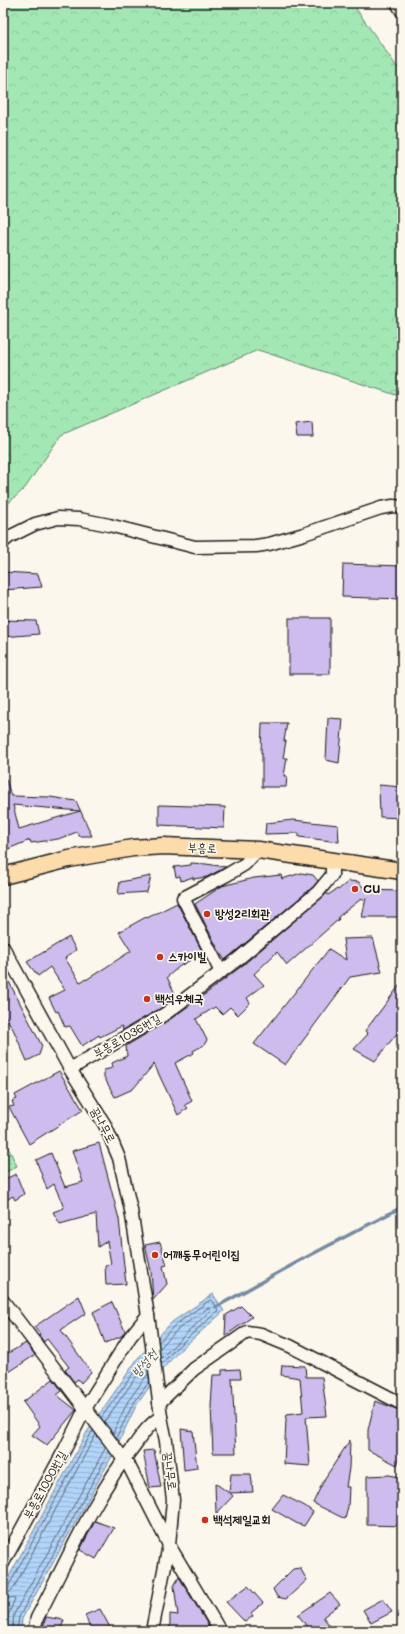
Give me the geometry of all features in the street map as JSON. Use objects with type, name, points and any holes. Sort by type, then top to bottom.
[{"type":"main road","name":"부흥로","points":[[3,876],[69,859],[133,848],[163,846],[258,850],[402,871]]},
{"type":"street","points":[[397,3],[402,11]]},
{"type":"street","points":[[3,542],[9,537],[35,524],[58,518],[87,520],[194,547],[256,546],[269,544],[304,534],[381,508],[393,506],[402,507]]},
{"type":"street","points":[[221,972],[183,898],[245,864],[258,850]]},
{"type":"street","name":"부흥로1036번길","points":[[70,1069],[165,1014],[221,972],[318,892],[332,875],[332,862]]},
{"type":"street","name":"꿈나무로","points":[[3,947],[7,964],[105,1125],[119,1158],[131,1210],[148,1318],[161,1417],[166,1441],[173,1500],[170,1545],[152,1631]]},
{"type":"street","points":[[3,1301],[124,1458],[170,1545],[220,1631]]},
{"type":"street","name":"부흥로1000번길","points":[[3,1563],[66,1448],[89,1412],[130,1337],[148,1318]]},
{"type":"street","points":[[159,1400],[194,1369],[248,1332],[261,1334],[290,1346],[402,1404]]},
{"type":"street","points":[[34,1631],[36,1618],[102,1493],[124,1458],[152,1423],[161,1417]]},
{"type":"green space","points":[[3,3],[352,3],[402,74],[402,397],[258,350],[61,435],[25,488],[3,508]]},
{"type":"green space","points":[[3,1137],[17,1166],[3,1174]]},
{"type":"water","points":[[213,1294],[224,1311],[178,1352],[159,1373],[136,1406],[111,1458],[22,1619],[21,1631],[3,1631],[3,1595],[5,1584],[87,1432],[138,1358],[172,1322]]},
{"type":"building","points":[[312,422],[313,437],[297,437],[295,424]]},
{"type":"building","points":[[343,564],[402,566],[402,599],[342,597]]},
{"type":"building","points":[[3,572],[38,574],[42,587],[3,590]]},
{"type":"building","points":[[289,618],[330,618],[330,674],[289,674]]},
{"type":"building","points":[[3,620],[36,621],[39,634],[3,637]]},
{"type":"building","points":[[328,718],[343,719],[339,763],[326,760]]},
{"type":"building","points":[[262,723],[287,723],[283,758],[287,758],[284,776],[287,776],[286,787],[262,787]]},
{"type":"building","points":[[6,779],[11,796],[50,797],[76,801],[92,836],[79,836],[77,832],[58,839],[31,843],[30,840],[3,851],[3,836],[6,835],[3,821],[3,780]],"holes":[[[13,805],[80,811],[19,829]]]},
{"type":"building","points":[[379,785],[402,787],[402,818],[380,817]]},
{"type":"building","points":[[159,805],[225,807],[224,828],[159,825]]},
{"type":"building","points":[[293,820],[338,825],[339,842],[299,837],[299,833],[265,834],[266,823]]},
{"type":"building","points":[[191,863],[226,867],[207,877],[193,879],[193,877],[181,881],[180,876],[176,877],[174,867],[191,865]]},
{"type":"building","points":[[301,873],[313,875],[318,881],[313,887],[225,960],[195,904],[222,886],[254,878],[281,875],[282,879]]},
{"type":"building","points":[[151,876],[147,892],[118,894],[120,882]]},
{"type":"building","points":[[349,881],[359,882],[367,892],[367,890],[401,891],[402,917],[362,917],[366,898],[361,899],[338,917],[339,919],[287,965],[277,952],[254,974],[264,985],[247,998],[250,1003],[238,1015],[230,1007],[222,1014],[215,1007],[196,1019],[207,1040],[204,1045],[193,1051],[194,1053],[175,1063],[192,1101],[185,1105],[188,1108],[178,1115],[154,1064],[133,1089],[115,1097],[104,1077],[104,1070],[113,1068],[112,1063],[127,1056],[126,1046],[169,1020],[208,992],[243,965],[327,893],[328,895],[337,889],[338,890]]},
{"type":"building","points":[[177,903],[203,953],[180,966],[167,977],[176,996],[161,1008],[123,1030],[122,1026],[100,1037],[99,1035],[82,1046],[70,1026],[65,1027],[58,1011],[56,1012],[49,998],[65,990],[50,967],[38,976],[27,962],[69,937],[76,950],[65,958],[80,982],[86,980],[131,951],[119,932],[146,917],[147,918]]},
{"type":"building","points":[[373,938],[382,972],[350,977],[285,1065],[254,1044],[329,949],[346,960],[343,939]]},
{"type":"building","points":[[3,970],[42,1046],[39,1055],[27,1061],[13,1029],[3,1012]]},
{"type":"building","points":[[402,982],[402,1027],[375,1061],[354,1049],[368,1034],[365,1031]]},
{"type":"building","points":[[59,1071],[83,1110],[29,1144],[9,1107],[14,1106],[12,1101],[17,1099],[15,1095]]},
{"type":"building","points":[[99,1143],[119,1219],[126,1284],[106,1285],[105,1265],[111,1264],[107,1241],[98,1247],[96,1214],[60,1224],[53,1212],[64,1208],[54,1184],[47,1189],[36,1160],[51,1153],[65,1187],[83,1182],[72,1151]]},
{"type":"building","points":[[16,1174],[24,1194],[15,1200],[13,1196],[3,1202],[3,1180]]},
{"type":"building","points":[[160,1242],[167,1265],[163,1266],[167,1284],[153,1300],[151,1271],[145,1245]]},
{"type":"building","points":[[79,1296],[86,1313],[61,1330],[91,1372],[81,1383],[78,1379],[74,1382],[65,1370],[69,1367],[47,1339],[44,1342],[34,1327]]},
{"type":"building","points":[[112,1302],[125,1331],[122,1336],[105,1343],[93,1312]]},
{"type":"building","points":[[241,1306],[252,1317],[225,1336],[226,1315]]},
{"type":"building","points":[[26,1343],[35,1355],[3,1376],[3,1356]]},
{"type":"building","points":[[282,1365],[305,1366],[306,1377],[322,1377],[327,1416],[306,1417],[310,1466],[284,1464],[287,1414],[303,1412],[300,1378],[281,1375]]},
{"type":"building","points":[[240,1369],[241,1378],[232,1378],[236,1453],[213,1453],[211,1406],[213,1375],[222,1375],[222,1370]]},
{"type":"building","points":[[53,1379],[62,1391],[57,1395],[76,1410],[47,1445],[32,1435],[40,1426],[23,1402]]},
{"type":"building","points":[[375,1401],[402,1411],[402,1455],[397,1465],[368,1450],[368,1430]]},
{"type":"building","points":[[181,1429],[193,1431],[197,1468],[184,1470]]},
{"type":"building","points":[[350,1440],[349,1468],[346,1487],[349,1487],[348,1507],[345,1519],[313,1503],[325,1478]]},
{"type":"building","points":[[154,1450],[161,1487],[150,1488],[143,1451]]},
{"type":"building","points":[[231,1474],[251,1474],[253,1492],[230,1493],[233,1496],[216,1514],[215,1483],[229,1493]]},
{"type":"building","points":[[389,1475],[400,1477],[402,1526],[367,1525],[367,1476]]},
{"type":"building","points":[[283,1495],[305,1506],[313,1512],[304,1526],[272,1509]]},
{"type":"building","points":[[95,1521],[114,1528],[96,1559],[80,1550]]},
{"type":"building","points":[[300,1568],[307,1580],[286,1599],[277,1597],[273,1589],[293,1569]]},
{"type":"building","points":[[179,1577],[208,1625],[208,1631],[170,1631],[170,1614],[178,1615],[174,1586]]},
{"type":"building","points":[[248,1586],[263,1603],[251,1613],[253,1616],[245,1622],[226,1602]]},
{"type":"building","points":[[330,1593],[340,1604],[323,1617],[334,1631],[311,1631],[298,1615]]},
{"type":"building","points":[[383,1599],[392,1612],[371,1623],[363,1610]]},
{"type":"building","points":[[100,1609],[112,1631],[91,1631],[85,1615]]},
{"type":"building","points":[[46,1617],[64,1620],[60,1631],[42,1631]]},
{"type":"waterway","name":"방성천","points":[[216,1307],[402,1207]]},
{"type":"place","name":"CU","points":[[355,889]]},
{"type":"place","name":"방성2리회관","points":[[207,914]]},
{"type":"place","name":"스카이빌","points":[[160,957]]},
{"type":"place","name":"백석우체국","points":[[147,999]]},
{"type":"place","name":"어깨동무어린이집","points":[[155,1255]]},
{"type":"place","name":"백석제일교회","points":[[205,1520]]}]
